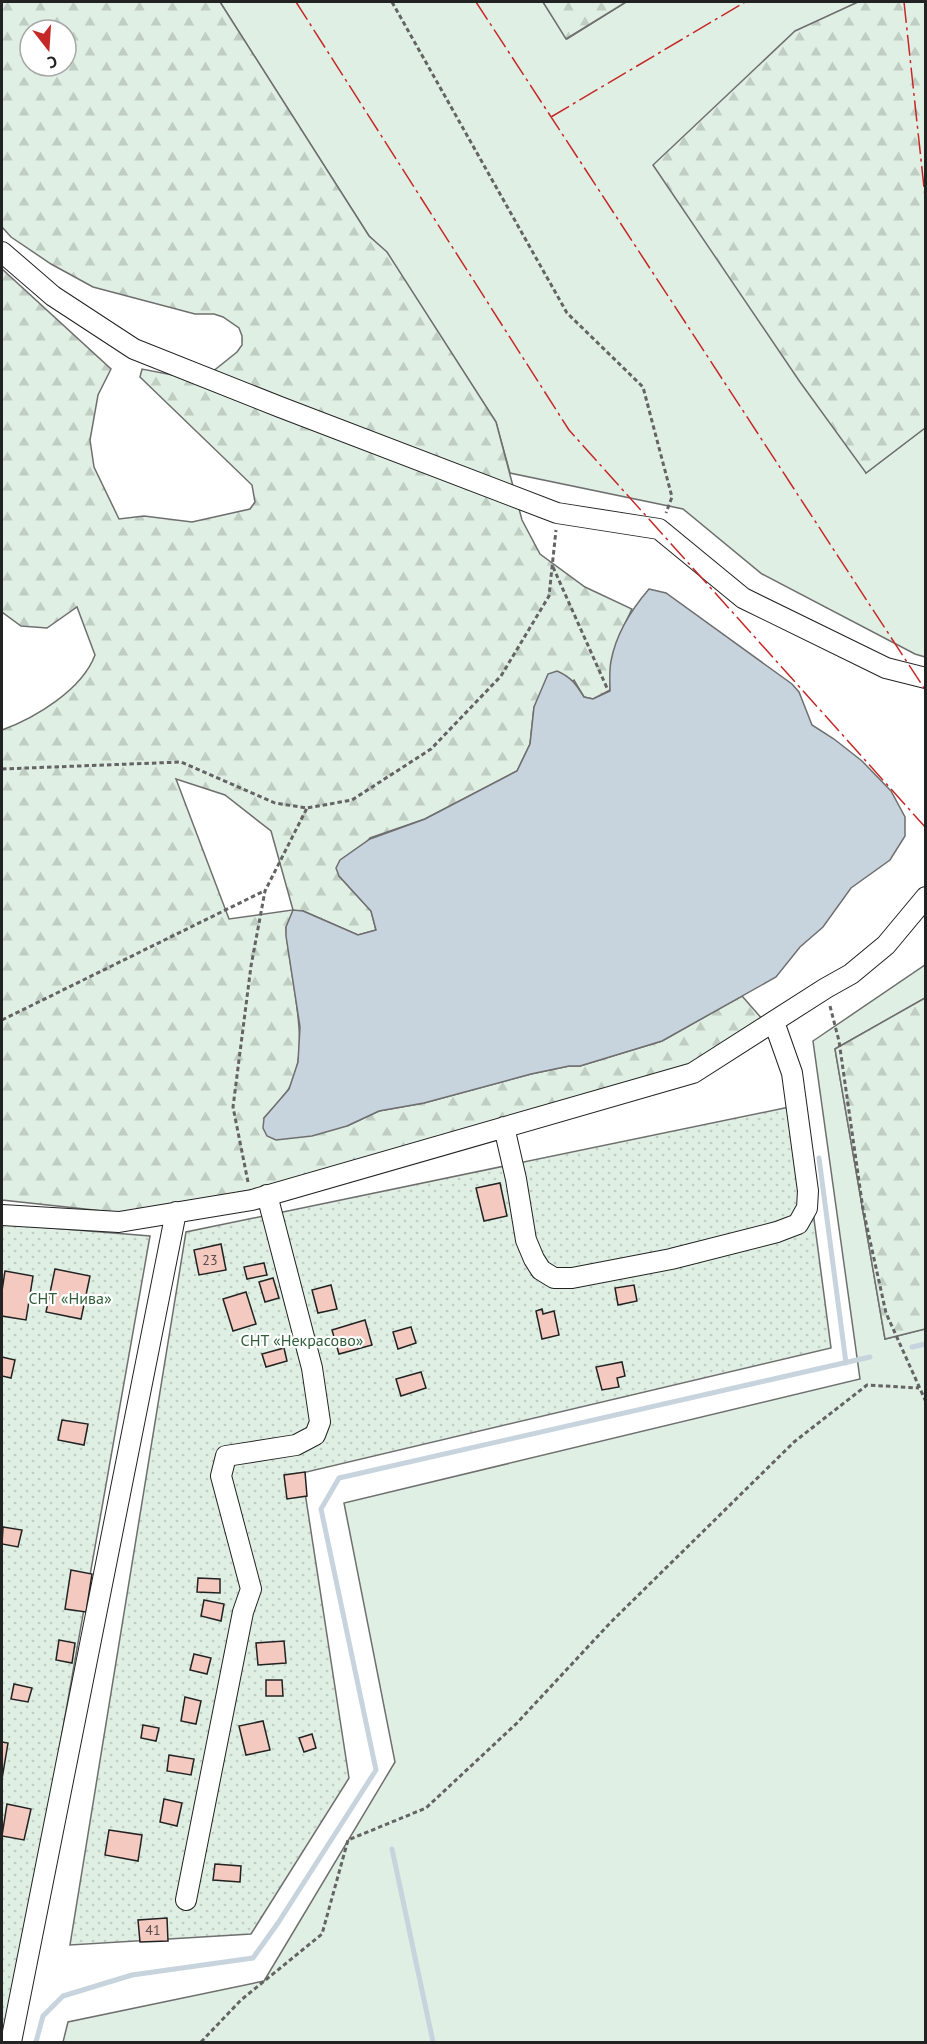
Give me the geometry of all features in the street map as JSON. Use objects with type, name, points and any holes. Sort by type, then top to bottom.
[{"type":"street","points":[[2,252],[53,296],[134,349],[557,513],[659,529],[743,598],[886,668],[926,678]]},
{"type":"street","points":[[2,1215],[119,1222],[259,1198],[693,1073],[851,974],[886,945],[926,897]]},
{"type":"street","points":[[504,1127],[516,1179],[526,1240],[541,1270],[554,1278],[572,1278],[671,1259],[777,1232],[798,1224],[807,1208],[808,1191],[792,1073],[774,1022]]},
{"type":"street","points":[[186,1900],[243,1611],[251,1589],[221,1476],[226,1456],[296,1445],[315,1436],[320,1422],[312,1368],[259,1198]]},
{"type":"street","points":[[11,2043],[176,1212]]},
{"type":"path","points":[[392,2],[567,313],[643,387],[672,497],[659,529]]},
{"type":"path","points":[[2,770],[181,762],[275,803],[307,808],[352,800],[430,749],[501,676],[549,596],[557,513]]},
{"type":"path","points":[[552,565],[607,688]]},
{"type":"path","points":[[259,1198],[233,1107],[251,966],[265,891],[307,808]]},
{"type":"path","points":[[2,1020],[265,891]]},
{"type":"path","points":[[826,988],[839,1041],[863,1209],[886,1313],[926,1402]]},
{"type":"path","points":[[201,2043],[241,2000],[322,1934],[348,1840],[426,1808],[517,1723],[610,1623],[794,1442],[867,1385],[919,1388]]},
{"type":"green space","points":[[2,2],[220,2],[369,236],[387,252],[496,422],[522,520],[540,554],[585,587],[632,609],[615,648],[610,690],[593,699],[584,697],[574,680],[534,707],[530,744],[517,771],[425,819],[370,838],[339,876],[371,911],[376,930],[358,935],[303,911],[286,927],[298,1011],[299,1054],[288,1090],[264,1118],[347,1126],[379,1111],[424,1103],[531,1074],[580,1066],[662,1041],[742,996],[771,1029],[672,1079],[271,1186],[131,1214],[2,1200],[2,730],[29,718],[69,691],[89,668],[95,655],[77,607],[47,628],[21,626],[2,612],[2,269],[111,369],[98,395],[90,440],[94,467],[119,519],[144,516],[192,522],[250,509],[255,502],[252,485],[140,377],[142,369],[188,378],[207,376],[237,352],[242,345],[239,328],[214,314],[195,314],[93,287],[51,264],[11,237],[2,227]],"holes":[[[176,779],[225,795],[271,831],[293,910],[229,919]]]},
{"type":"green space","points":[[220,2],[543,2],[567,39],[626,2],[858,2],[795,32],[866,473],[925,428],[925,657],[915,654],[762,574],[683,509],[510,473],[496,422],[387,253],[369,236]]},
{"type":"green space","points":[[543,2],[626,2],[566,39]]},
{"type":"green space","points":[[858,2],[926,2],[925,428],[866,473],[800,382],[653,165],[795,31]]},
{"type":"green space","points":[[925,965],[925,998],[835,1049],[885,1339],[925,1329],[925,2042],[63,2042],[68,2022],[264,1981],[395,1762],[344,1503],[860,1379],[813,1041]]},
{"type":"green space","points":[[925,998],[925,1329],[885,1339],[835,1049]]},
{"type":"green space","name":"СНТ «Некрасово»","points":[[799,1105],[831,1348],[302,1473],[349,1778],[251,1934],[70,1945],[186,1232]]},
{"type":"green space","name":"СНТ «Нива»","points":[[2,1224],[150,1236],[17,1988],[5,2042],[2,2042]]},
{"type":"shaded area","points":[[649,589],[666,593],[792,684],[799,692],[812,725],[862,761],[891,791],[905,817],[905,836],[890,860],[851,888],[823,927],[800,947],[776,977],[662,1041],[580,1066],[531,1074],[424,1103],[379,1111],[347,1126],[312,1136],[276,1140],[267,1136],[263,1128],[264,1118],[289,1089],[298,1062],[300,1027],[286,936],[286,927],[293,910],[303,911],[358,935],[376,930],[371,911],[339,876],[336,868],[340,860],[370,839],[425,819],[517,771],[530,744],[534,707],[548,674],[557,671],[570,678],[584,697],[593,699],[610,691],[610,665],[620,632],[636,605]]},
{"type":"building","points":[[500,1183],[507,1216],[484,1221],[476,1188]]},
{"type":"building","points":[[221,1244],[226,1270],[199,1275],[194,1250]]},
{"type":"building","points":[[264,1263],[267,1275],[247,1279],[244,1267]]},
{"type":"building","points":[[55,1269],[90,1276],[81,1319],[46,1312]]},
{"type":"building","points":[[5,1271],[33,1276],[26,1320],[2,1316]]},
{"type":"building","points":[[273,1278],[279,1298],[265,1302],[259,1282]]},
{"type":"building","points":[[331,1285],[337,1309],[318,1313],[312,1290]]},
{"type":"building","points":[[634,1285],[637,1301],[618,1305],[615,1288]]},
{"type":"building","points":[[246,1292],[256,1324],[233,1331],[223,1299]]},
{"type":"building","points":[[542,1309],[543,1314],[554,1311],[559,1335],[542,1339],[536,1311]]},
{"type":"building","points":[[365,1320],[372,1345],[339,1354],[332,1330]]},
{"type":"building","points":[[411,1327],[416,1343],[398,1349],[393,1332]]},
{"type":"building","points":[[284,1348],[287,1361],[266,1367],[262,1354]]},
{"type":"building","points":[[2,1357],[15,1360],[11,1378],[2,1376]]},
{"type":"building","points":[[622,1362],[625,1376],[617,1378],[619,1387],[602,1390],[596,1367]]},
{"type":"building","points":[[421,1372],[426,1388],[401,1396],[396,1379]]},
{"type":"building","points":[[62,1420],[88,1424],[84,1445],[58,1440]]},
{"type":"building","points":[[305,1472],[307,1496],[287,1499],[284,1475]]},
{"type":"building","points":[[3,1527],[22,1530],[18,1547],[2,1544]]},
{"type":"building","points":[[71,1570],[92,1574],[86,1612],[65,1609]]},
{"type":"building","points":[[198,1578],[220,1579],[220,1593],[197,1592]]},
{"type":"building","points":[[204,1600],[224,1604],[221,1621],[201,1616]]},
{"type":"building","points":[[59,1640],[75,1643],[72,1663],[56,1660]]},
{"type":"building","points":[[284,1641],[286,1663],[258,1665],[256,1643]]},
{"type":"building","points":[[194,1654],[211,1658],[207,1674],[190,1670]]},
{"type":"building","points":[[266,1680],[282,1680],[283,1696],[266,1696]]},
{"type":"building","points":[[14,1684],[32,1688],[28,1702],[11,1699]]},
{"type":"building","points":[[185,1697],[201,1701],[196,1724],[181,1721]]},
{"type":"building","points":[[263,1721],[270,1750],[246,1755],[239,1726]]},
{"type":"building","points":[[143,1725],[159,1728],[156,1741],[141,1738]]},
{"type":"building","points":[[312,1734],[316,1748],[304,1752],[299,1738]]},
{"type":"building","points":[[2,1742],[8,1743],[2,1779]]},
{"type":"building","points":[[169,1755],[194,1759],[191,1775],[167,1771]]},
{"type":"building","points":[[164,1799],[182,1803],[177,1826],[160,1822]]},
{"type":"building","points":[[7,1804],[31,1809],[24,1840],[2,1836]]},
{"type":"building","points":[[109,1830],[142,1835],[138,1861],[105,1855]]},
{"type":"building","points":[[215,1864],[241,1866],[240,1882],[213,1880]]},
{"type":"building","points":[[167,1918],[168,1941],[140,1942],[138,1920]]},
{"type":"waterway","points":[[819,1158],[846,1363]]},
{"type":"waterway","points":[[912,1347],[926,1344]]},
{"type":"waterway","points":[[36,2042],[43,2016],[63,1996],[132,1975],[253,1958],[376,1770],[321,1509],[339,1478],[870,1357]]},
{"type":"waterway","points":[[392,1849],[433,2042]]},
{"type":"power","points":[[296,2],[569,430],[926,828]]},
{"type":"power","points":[[476,2],[926,691]]},
{"type":"power","points":[[551,117],[745,2]]},
{"type":"power","points":[[904,2],[926,206]]}]
